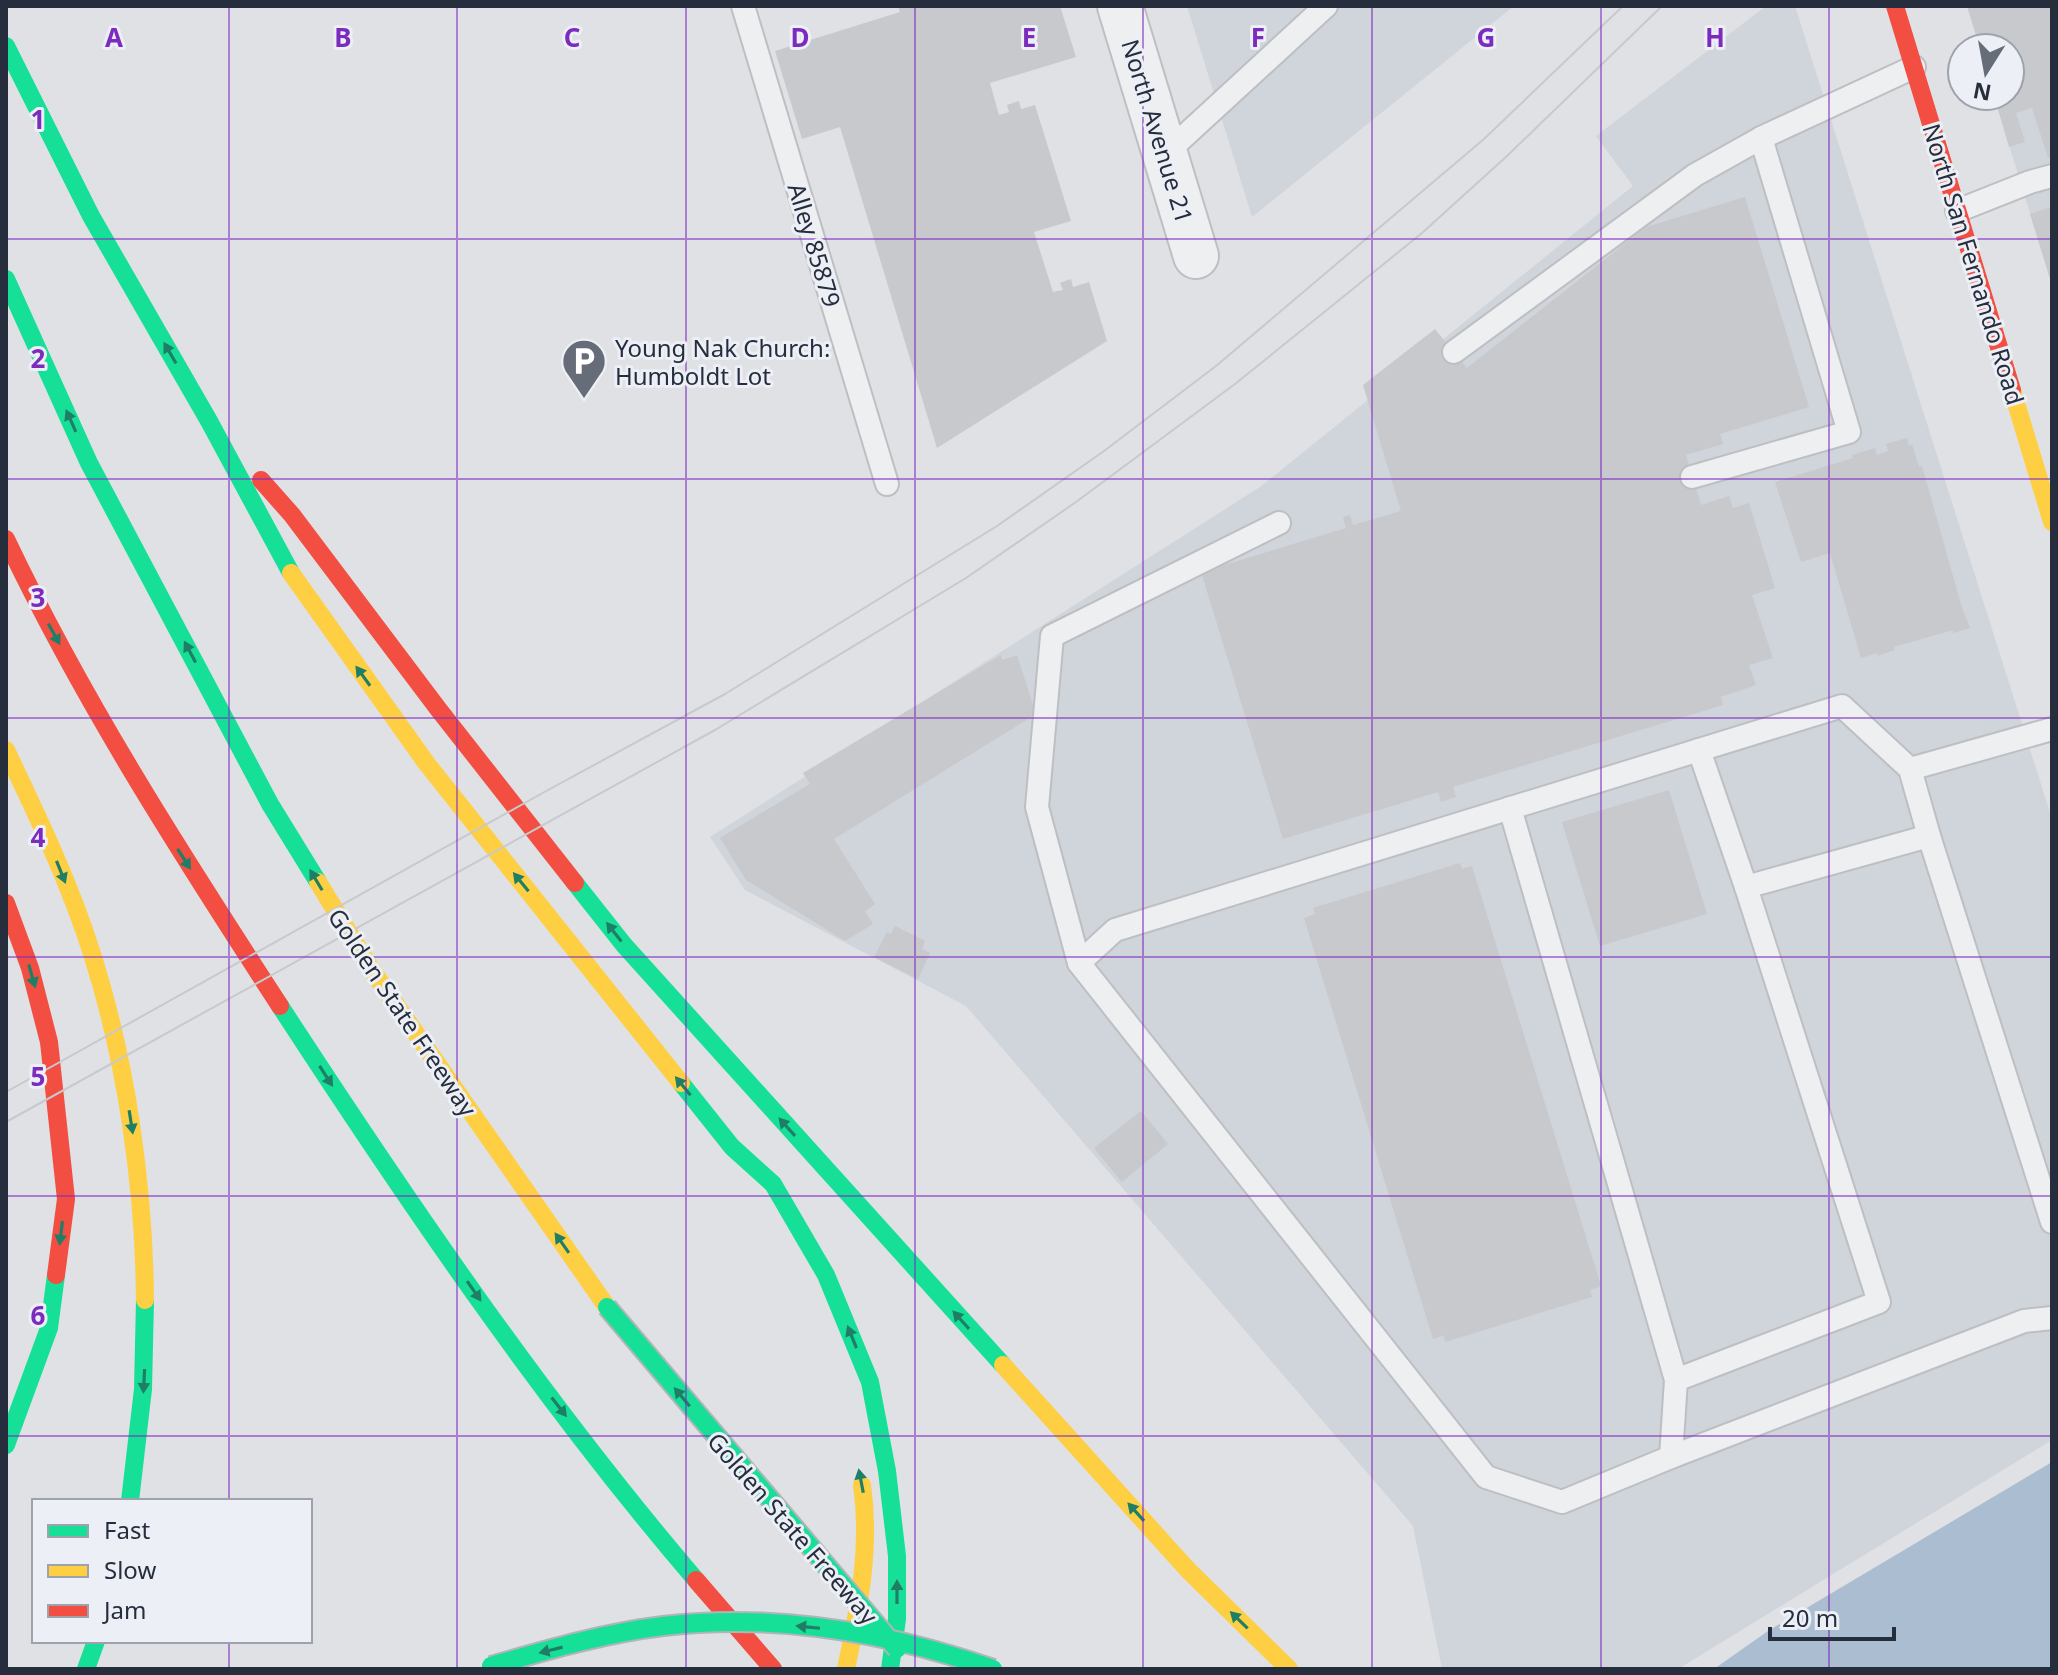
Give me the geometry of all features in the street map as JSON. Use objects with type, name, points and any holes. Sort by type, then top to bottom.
[{"type":"main road","name":"North San Fernando Road","points":[[1895,6],[2052,522]]},
{"type":"main road","points":[[6,46],[91,216],[209,421],[292,576],[427,764],[732,1147],[773,1184],[826,1275],[870,1382],[887,1471],[897,1556],[897,1619],[890,1669]]},
{"type":"main road","name":"Golden State Freeway","points":[[6,279],[89,463],[270,804],[371,969],[607,1307],[914,1669]]},
{"type":"main road","points":[[209,421],[292,515],[439,710],[624,945],[1188,1570],[1289,1669]]},
{"type":"main road","points":[[6,539],[34,598],[159,820],[340,1098],[512,1345],[657,1534],[773,1669]]},
{"type":"main road","points":[[6,750],[84,928],[103,988],[137,1158],[145,1242],[147,1314],[143,1396],[130,1499]]},
{"type":"main road","points":[[6,903],[30,968],[49,1042],[66,1199],[49,1328],[6,1445]]},
{"type":"main road","points":[[732,1147],[745,1185]]},
{"type":"main road","points":[[846,1669],[864,1581],[866,1506],[858,1464]]},
{"type":"main road","points":[[488,1668],[593,1639],[664,1626],[746,1623],[803,1626],[907,1642],[963,1657],[993,1669]]},
{"type":"main road","points":[[86,1669],[95,1643]]},
{"type":"street","name":"North Avenue 21","points":[[1120,6],[1196,256]]},
{"type":"lane","name":"Alley 85879","points":[[743,6],[887,484]]},
{"type":"lane","points":[[1165,154],[1326,6]]},
{"type":"lane","points":[[1454,352],[1695,175],[1761,138],[1914,67]]},
{"type":"lane","points":[[1692,477],[1849,432],[1761,138]]},
{"type":"lane","points":[[1957,211],[2052,176]]},
{"type":"lane","points":[[1279,523],[1052,636],[1037,807],[1079,963],[1486,1477],[1562,1502],[2024,1321],[2052,1318]]},
{"type":"lane","points":[[1079,963],[1115,930],[1842,706],[1910,769],[2052,1222]]},
{"type":"lane","points":[[1910,769],[2052,729]]},
{"type":"lane","points":[[1676,1380],[1879,1302],[1699,750]]},
{"type":"lane","points":[[1510,808],[1676,1380],[1671,1457]]},
{"type":"lane","points":[[1746,887],[1929,836]]},
{"type":"shaded area","points":[[1187,6],[1514,6],[1252,217]]},
{"type":"shaded area","points":[[1766,6],[1795,6],[2052,819],[2052,1440],[1678,1669],[1442,1669],[1413,1526],[966,1006],[745,890],[710,837],[1260,487],[1633,186],[1596,136]]},
{"type":"shaded area","points":[[1967,6],[2052,6],[2052,285],[1999,112],[2026,112],[2026,32],[1975,32]]},
{"type":"water","points":[[2052,1462],[2052,1669],[1714,1669],[1768,1631]]},
{"type":"building","points":[[898,6],[1060,6],[1076,57],[990,83],[999,115],[1009,112],[1007,105],[1019,101],[1021,109],[1035,105],[1071,221],[1034,232],[1053,292],[1063,290],[1060,283],[1071,279],[1073,287],[1089,282],[1107,341],[937,448],[840,127],[802,139],[775,51],[900,12]]},
{"type":"building","points":[[1967,6],[2052,6],[2052,157],[2048,158],[2032,108],[2026,110],[2026,32],[1975,32]]},
{"type":"building","points":[[1999,112],[2019,112],[2016,113],[2025,142],[2009,147]]},
{"type":"building","points":[[1745,197],[1809,407],[1720,434],[1723,444],[1686,455],[1701,505],[1729,496],[1733,508],[1749,503],[1775,588],[1752,595],[1773,658],[1749,665],[1756,685],[1721,697],[1723,705],[1453,787],[1456,797],[1441,802],[1438,792],[1283,839],[1201,572],[1346,528],[1343,517],[1350,515],[1353,525],[1401,511],[1363,385],[1435,329],[1467,368],[1646,227]]},
{"type":"building","points":[[2052,207],[2052,282],[2051,282],[2030,214]]},
{"type":"building","points":[[1907,438],[1919,467],[1922,466],[1970,628],[1953,633],[1953,630],[1894,647],[1895,650],[1877,656],[1877,653],[1861,658],[1830,553],[1801,562],[1775,482],[1875,448],[1877,455],[1888,451],[1886,444]]},
{"type":"building","points":[[1001,655],[1002,660],[1017,655],[1036,714],[834,839],[875,904],[865,911],[873,924],[845,941],[746,880],[720,838],[810,784],[803,773]]},
{"type":"building","points":[[1669,790],[1707,914],[1600,946],[1562,822]]},
{"type":"building","points":[[1460,863],[1462,869],[1472,866],[1601,1286],[1590,1290],[1592,1297],[1445,1342],[1444,1335],[1433,1339],[1304,918],[1315,914],[1313,908]]},
{"type":"building","points":[[895,926],[925,941],[922,949],[930,953],[918,979],[874,957],[887,932],[891,934]]},
{"type":"building","points":[[1141,1111],[1168,1144],[1122,1182],[1094,1148]]},
{"type":"tram line","points":[[6,1092],[725,694],[997,526],[1104,451],[1216,366],[1484,139],[1623,6]]},
{"type":"tram line","points":[[6,1122],[715,730],[966,578],[1076,502],[1235,384],[1422,233],[1507,156],[1662,6]]},
{"type":"traffic: fast","points":[[6,46],[91,216],[209,421],[291,573]]},
{"type":"traffic: fast","points":[[6,279],[89,463],[270,804],[318,882]]},
{"type":"traffic: fast","points":[[575,883],[624,945],[1003,1365]]},
{"type":"traffic: fast","points":[[280,1006],[378,1154],[531,1372],[696,1580]]},
{"type":"traffic: fast","points":[[681,1083],[732,1147],[773,1184],[826,1275],[870,1382],[887,1471],[897,1556],[897,1619],[890,1669]]},
{"type":"traffic: fast","points":[[6,1445],[49,1328],[56,1275]]},
{"type":"traffic: fast","points":[[130,1499],[143,1389],[145,1300]]},
{"type":"traffic: fast","points":[[607,1307],[897,1649]]},
{"type":"traffic: fast","points":[[491,1666],[641,1629],[747,1622],[789,1624],[872,1636],[993,1669]]},
{"type":"traffic: fast","points":[[86,1669],[95,1643]]},
{"type":"traffic: slow","points":[[2012,390],[2052,522]]},
{"type":"traffic: slow","points":[[291,573],[427,764],[681,1083]]},
{"type":"traffic: slow","points":[[6,750],[64,878],[105,998],[124,1083],[137,1170],[145,1300]]},
{"type":"traffic: slow","points":[[318,882],[371,969],[607,1307]]},
{"type":"traffic: slow","points":[[1003,1365],[1188,1570],[1289,1669]]},
{"type":"traffic: slow","points":[[846,1669],[864,1555],[862,1485]]},
{"type":"traffic: jam","points":[[1895,6],[2012,390]]},
{"type":"traffic: jam","points":[[261,480],[292,515],[575,883]]},
{"type":"traffic: jam","points":[[6,539],[101,719],[280,1006]]},
{"type":"traffic: jam","points":[[6,903],[30,968],[49,1042],[66,1199],[56,1275]]},
{"type":"traffic: jam","points":[[696,1580],[773,1669]]},
{"type":"place","name":"Young Nak Church: Humboldt Lot","points":[[584,400]]}]
